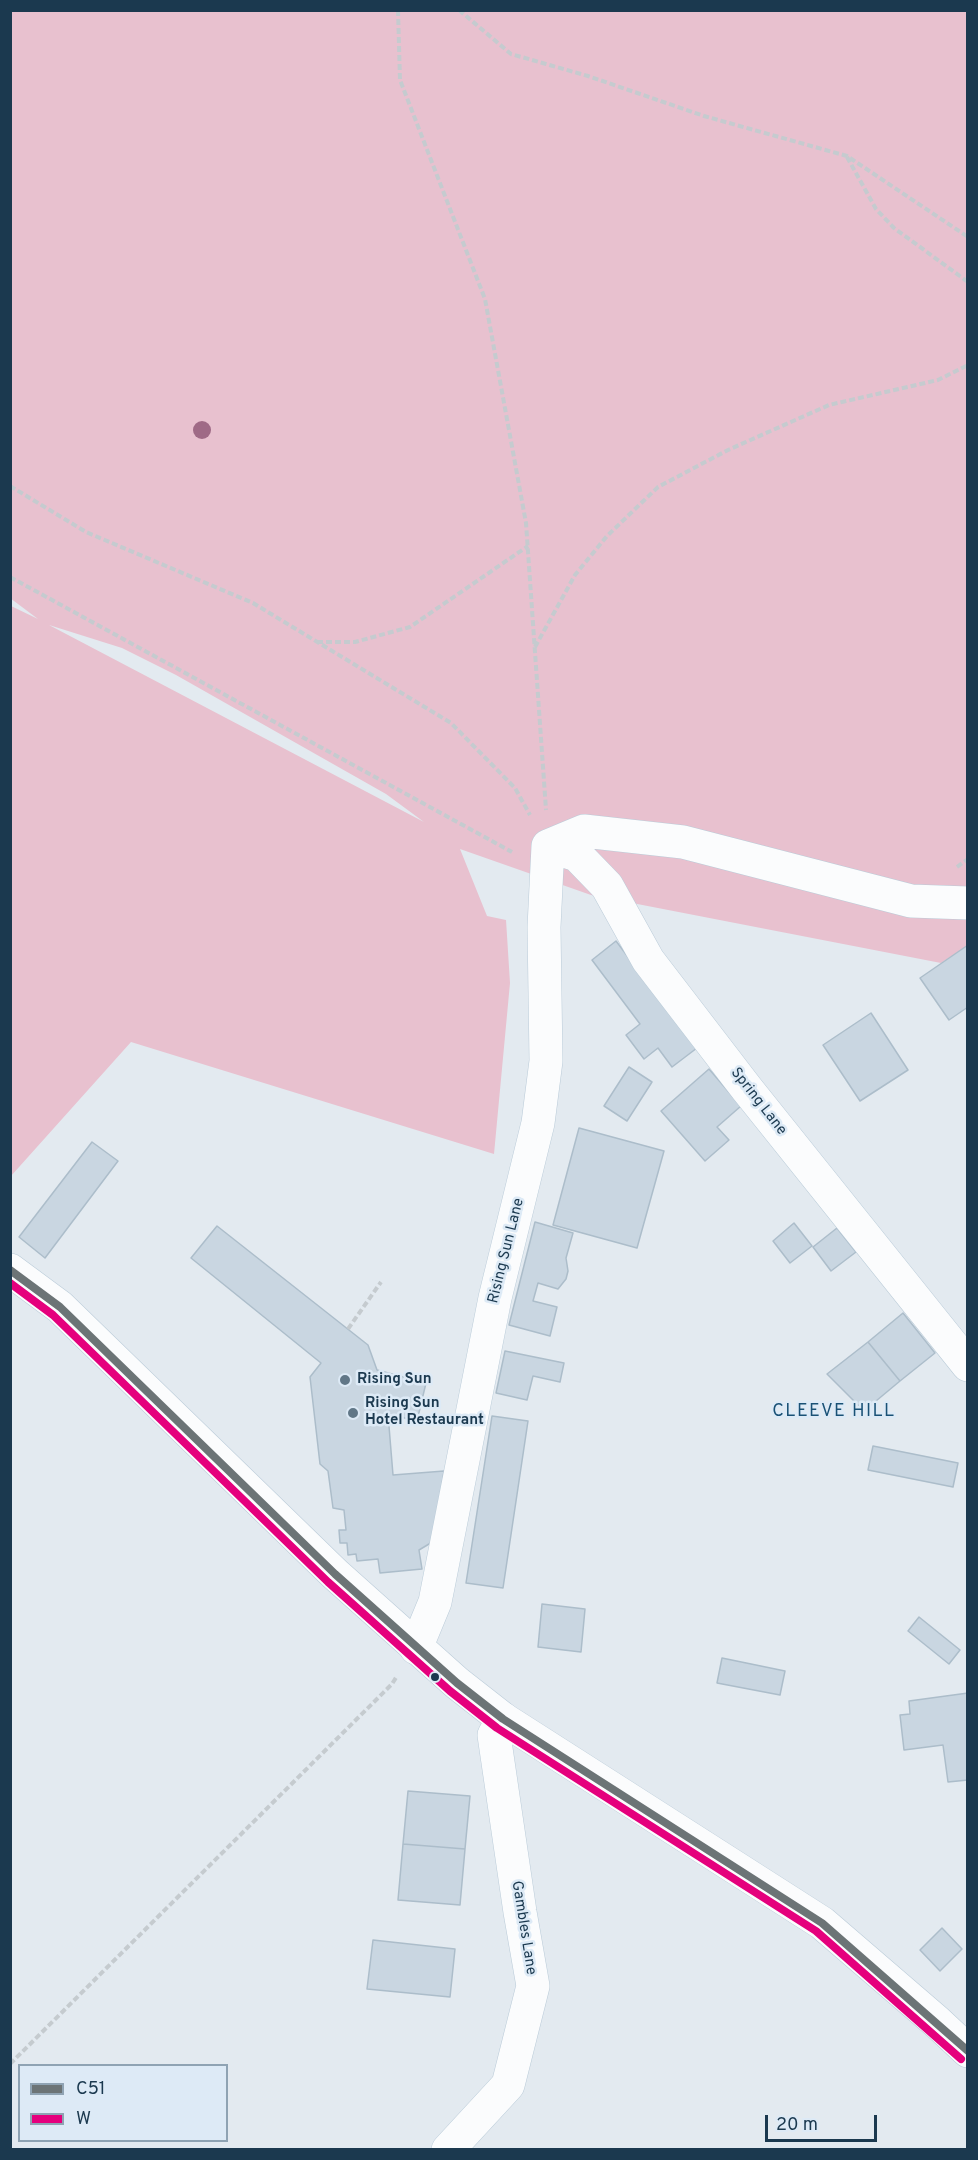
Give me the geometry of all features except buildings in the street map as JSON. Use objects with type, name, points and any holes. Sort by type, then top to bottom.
[{"type":"street","points":[[547,859],[584,831],[683,842],[911,901],[968,903]]},
{"type":"street","name":"Spring Lane","points":[[547,859],[577,855],[607,886],[648,960],[776,1125],[968,1365]]},
{"type":"street","name":"Rising Sun Lane","points":[[416,1648],[435,1602],[495,1298],[538,1124],[546,1061],[544,927],[547,859]]},
{"type":"street","points":[[10,1270],[60,1306],[334,1574],[456,1683],[503,1719],[822,1923],[968,2051]]},
{"type":"street","name":"Gambles Lane","points":[[448,2150],[508,2085],[533,1986],[494,1735],[503,1719]]},
{"type":"path","points":[[398,10],[400,80],[485,299],[526,523],[547,859]]},
{"type":"path","points":[[459,10],[511,54],[588,76],[704,116],[847,156],[968,237]]},
{"type":"path","points":[[847,156],[876,209],[894,228],[968,282]]},
{"type":"path","points":[[535,647],[575,575],[607,537],[658,487],[728,450],[829,405],[938,380],[968,365]]},
{"type":"path","points":[[10,486],[86,532],[253,603],[451,723],[515,788],[547,859]]},
{"type":"path","points":[[316,642],[355,642],[411,627],[528,546]]},
{"type":"path","points":[[10,577],[547,859]]},
{"type":"path","points":[[348,1329],[381,1282]]},
{"type":"path","points":[[10,2064],[392,1684],[416,1648]]},
{"type":"shaded area","points":[[11,11],[967,11],[967,946],[941,963],[591,895],[460,849],[487,916],[506,920],[510,983],[494,1154],[131,1042],[11,1176],[11,606],[38,619],[10,598]],"holes":[[[49,625],[122,648],[176,675],[386,794],[424,822]]]},
{"type":"transit line","name":"C51","points":[[10,1270],[60,1307],[335,1574],[457,1683],[503,1719],[822,1923],[968,2051]]},
{"type":"transit line","name":"W","points":[[10,1283],[53,1315],[328,1582],[450,1691],[497,1728],[816,1931],[961,2059]]},
{"type":"place","name":"Rising Sun","points":[[345,1380]]},
{"type":"place","name":"Rising Sun Hotel Restaurant","points":[[353,1413]]},
{"type":"district","name":"CLEEVE HILL","points":[[834,1412]]}]
